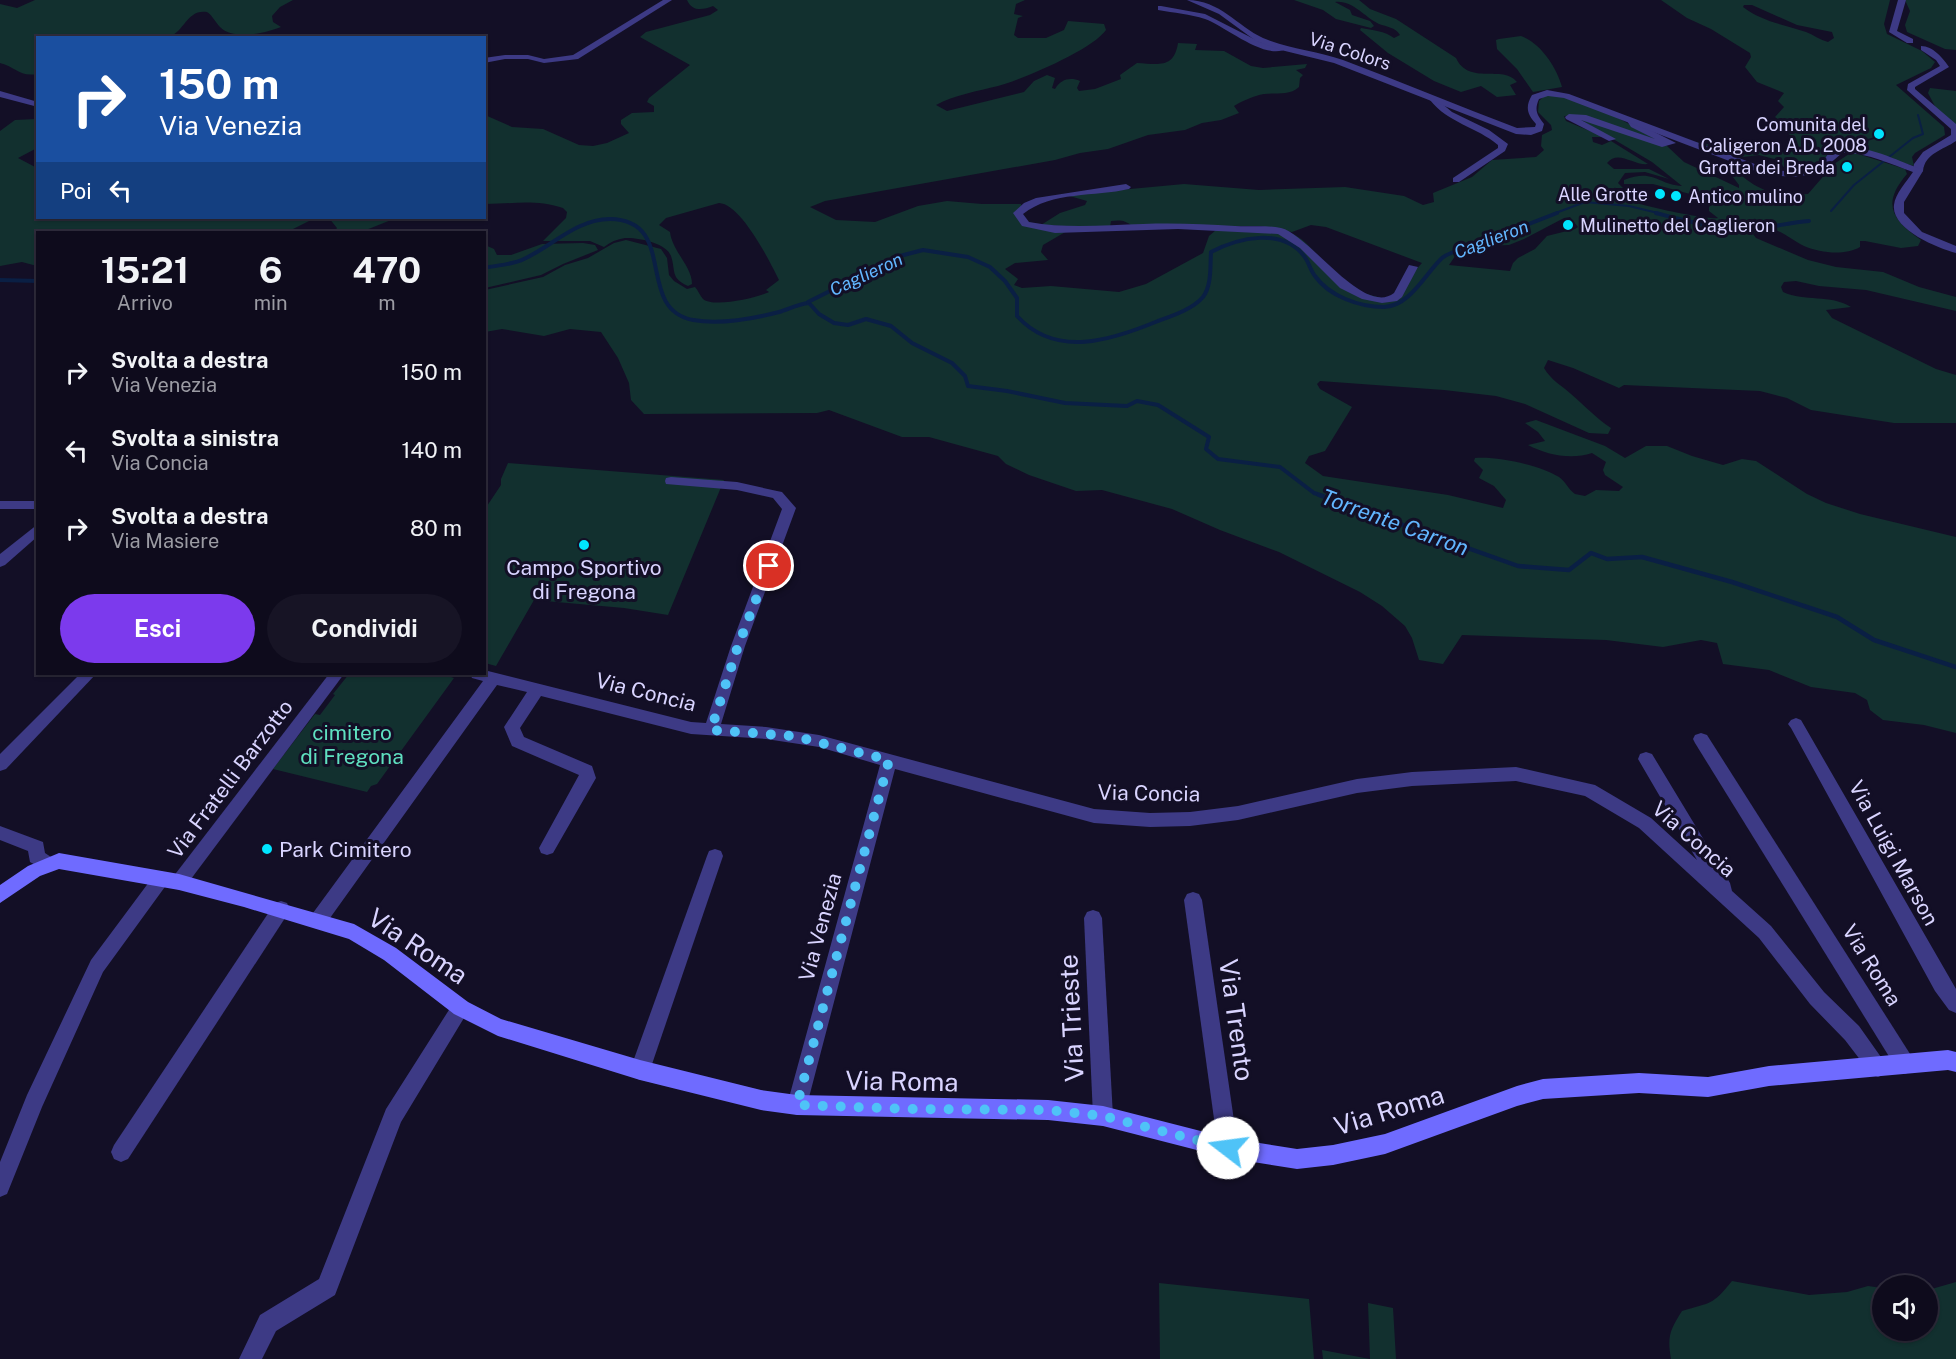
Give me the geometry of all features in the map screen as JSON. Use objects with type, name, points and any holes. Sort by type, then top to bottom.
[{"type":"main road","name":"Via Roma","points":[[48,864],[72,862],[170,881],[319,920],[354,932],[390,954],[461,1008],[498,1027],[640,1070],[761,1100],[797,1105],[911,1109],[1048,1110],[1103,1116],[1228,1148],[1297,1159],[1333,1155],[1385,1144],[1516,1096],[1543,1089],[1639,1083],[1707,1087],[1770,1076],[1955,1060]]},
{"type":"main road","points":[[0,894],[48,864]]},
{"type":"street","points":[[486,61],[505,57],[528,57],[544,61],[574,57],[668,0]]},
{"type":"street","name":"Via Colors","points":[[1191,0],[1222,12],[1250,34],[1284,48],[1337,61],[1503,127],[1523,132],[1539,129],[1540,124],[1531,115],[1530,109],[1535,97],[1547,93],[1558,94],[1631,121]]},
{"type":"street","points":[[1902,0],[1893,32],[1910,41],[1911,45],[1924,48],[1939,58],[1945,67],[1916,82],[1911,86],[1911,90],[1955,128],[1956,136],[1922,157],[1918,163],[1918,171],[1899,202],[1899,214],[1903,221],[1918,234],[1956,250]]},
{"type":"street","points":[[1161,8],[1211,20],[1260,44],[1274,49],[1284,48]]},
{"type":"street","points":[[0,94],[36,104]]},
{"type":"street","points":[[1434,100],[1451,114],[1496,137],[1503,144],[1502,149],[1491,154],[1474,170],[1456,180]]},
{"type":"street","points":[[1612,139],[1569,117],[1583,117],[1662,144],[1671,143],[1634,125],[1631,121]]},
{"type":"street","points":[[1631,121],[1756,169],[1782,174],[1822,168],[1831,155],[1841,150],[1859,152],[1918,171]]},
{"type":"street","points":[[1126,187],[1040,200],[1023,207],[1018,213],[1026,224],[1055,230],[1178,226],[1280,231],[1304,246],[1344,286],[1366,297],[1382,300],[1393,299],[1398,295],[1413,267]]},
{"type":"street","points":[[671,481],[736,486],[777,495],[789,508],[783,530],[738,646],[711,730]]},
{"type":"street","points":[[0,505],[36,505]]},
{"type":"street","points":[[0,562],[36,530]]},
{"type":"street","points":[[0,764],[88,675]]},
{"type":"street","name":"Via Fratelli Barzotto","points":[[0,1187],[34,1102],[98,966],[170,881],[336,675]]},
{"type":"street","points":[[319,920],[485,676]]},
{"type":"street","name":"Via Concia","points":[[485,676],[629,711],[669,724],[711,730],[793,736],[1094,816],[1150,820],[1190,819],[1238,813],[1379,783],[1412,779],[1516,774],[1589,790],[1645,823],[1765,932],[1817,998],[1852,1033],[1878,1067]]},
{"type":"street","points":[[537,689],[512,727],[518,741],[586,771],[588,778],[547,848]]},
{"type":"street","name":"Via Luigi Marson","points":[[1796,724],[1942,985],[1956,1004]]},
{"type":"street","name":"Via Roma","points":[[1701,739],[1905,1064]]},
{"type":"street","name":"Via Concia","points":[[1646,759],[1732,902]]},
{"type":"street","name":"Via Venezia","points":[[797,1105],[889,760]]},
{"type":"street","points":[[0,833],[37,847],[36,857],[48,864]]},
{"type":"street","points":[[640,1070],[715,856]]},
{"type":"street","name":"Via Trento","points":[[1193,900],[1228,1148]]},
{"type":"street","points":[[121,1152],[281,909]]},
{"type":"street","name":"Via Trieste","points":[[1093,918],[1103,1116]]},
{"type":"street","points":[[250,1359],[268,1323],[327,1287],[393,1116],[461,1008]]},
{"type":"green space","points":[[35,0],[293,0],[280,7],[272,16],[273,22],[281,27],[267,32],[233,34],[220,27],[207,12],[200,12],[190,17],[171,36],[36,36],[36,74],[31,75],[0,63],[0,4],[17,8]]},
{"type":"green space","points":[[687,0],[1025,0],[1016,4],[1014,14],[1023,16],[1018,18],[1014,35],[1018,38],[1046,38],[1064,30],[1068,21],[1104,24],[1106,30],[1098,38],[1056,63],[998,86],[958,96],[936,105],[947,111],[1024,92],[1034,81],[1047,75],[1055,78],[1052,88],[1055,89],[1063,81],[1073,79],[1080,81],[1077,88],[1079,91],[1095,89],[1121,79],[1120,75],[1137,63],[1158,64],[1169,61],[1178,43],[1197,44],[1195,50],[1224,51],[1251,66],[1263,68],[1307,64],[1305,68],[1296,70],[1303,75],[1300,78],[1299,87],[1289,92],[1262,94],[1248,99],[1234,106],[1239,113],[1221,120],[1202,123],[1185,130],[1148,135],[1108,149],[825,201],[810,207],[836,220],[875,222],[918,206],[947,201],[1021,204],[1022,213],[1028,222],[1041,225],[1060,213],[1085,205],[1087,201],[1066,195],[1184,184],[1259,190],[1345,187],[1404,196],[1423,205],[1434,202],[1433,193],[1472,177],[1492,160],[1536,157],[1544,150],[1541,146],[1542,135],[1552,130],[1551,125],[1538,112],[1539,101],[1545,95],[1591,106],[1663,143],[1582,115],[1564,116],[1566,121],[1604,137],[1592,137],[1593,142],[1602,145],[1611,141],[1648,164],[1616,158],[1607,163],[1614,169],[1649,169],[1669,179],[1645,172],[1625,173],[1618,183],[1623,188],[1616,188],[1611,195],[1630,202],[1683,214],[1718,218],[1709,211],[1709,207],[1716,201],[1653,184],[1624,184],[1624,180],[1649,176],[1682,186],[1652,162],[1576,117],[1667,146],[1684,162],[1739,188],[1723,164],[1764,190],[1793,194],[1808,194],[1834,164],[1852,152],[1905,169],[1907,174],[1894,194],[1893,211],[1903,225],[1921,240],[1918,246],[1901,248],[1860,241],[1860,247],[1854,250],[1832,252],[1804,246],[1773,230],[1760,230],[1753,234],[1756,238],[1808,260],[1836,267],[1883,272],[1919,287],[1956,297],[1956,311],[1866,290],[1819,286],[1796,281],[1784,282],[1781,287],[1783,292],[1791,295],[1835,301],[1851,307],[1826,310],[1832,318],[1936,369],[1956,375],[1956,423],[1894,423],[1811,410],[1787,398],[1760,391],[1624,385],[1619,388],[1548,360],[1544,368],[1547,372],[1611,428],[1608,434],[1589,433],[1525,404],[1496,396],[1320,381],[1317,384],[1320,389],[1352,407],[1325,451],[1309,456],[1305,463],[1323,476],[1448,495],[1503,508],[1506,500],[1494,486],[1479,478],[1483,470],[1474,461],[1475,458],[1506,460],[1530,465],[1559,477],[1575,494],[1585,496],[1596,490],[1619,491],[1623,487],[1605,475],[1603,470],[1606,462],[1592,453],[1576,456],[1559,455],[1528,445],[1545,441],[1538,432],[1525,423],[1536,420],[1605,446],[1625,458],[1646,446],[1667,446],[1723,465],[1742,459],[1756,461],[1807,494],[1826,503],[1860,514],[1956,537],[1956,733],[1924,725],[1883,720],[1870,710],[1867,700],[1855,693],[1811,687],[1769,670],[1723,664],[1717,643],[1701,640],[1663,647],[1606,640],[1462,635],[1443,664],[1419,660],[1412,638],[1405,626],[1382,606],[1360,592],[1279,552],[1172,509],[1102,490],[1076,491],[1029,475],[1006,464],[998,456],[929,437],[902,437],[829,410],[817,413],[644,414],[631,400],[629,383],[618,358],[601,332],[570,329],[544,336],[502,329],[486,332],[486,290],[543,277],[565,265],[588,258],[614,243],[626,240],[661,249],[667,258],[669,275],[674,281],[687,289],[695,287],[703,299],[709,302],[736,301],[755,297],[769,292],[766,290],[779,280],[754,234],[736,213],[719,203],[666,218],[659,225],[670,232],[674,246],[689,271],[692,284],[688,286],[678,280],[671,256],[658,244],[630,238],[616,240],[604,247],[590,241],[543,241],[566,218],[567,212],[563,208],[533,203],[486,204],[486,115],[512,127],[543,129],[579,145],[593,146],[607,143],[629,133],[621,124],[621,120],[632,113],[654,112],[654,106],[647,102],[649,98],[690,65],[640,37],[646,32],[710,15],[718,10],[713,6],[698,9],[692,7]],"holes":[[[1570,217],[1578,227],[1547,236],[1535,249],[1518,258],[1510,271],[1449,265],[1458,252],[1482,246],[1509,245],[1564,218]],[[1111,221],[1125,222],[1132,226],[1261,226],[1292,232],[1311,225],[1326,227],[1422,263],[1389,299],[1373,296],[1343,283],[1308,245],[1291,233],[1266,230],[1216,230],[1209,236],[1203,253],[1146,284],[1119,292],[1051,286],[1022,288],[1014,285],[1018,279],[1005,269],[1015,263],[1048,260],[1041,252],[1043,245],[1067,231],[1041,225],[1110,227]]]},
{"type":"green space","points":[[1294,0],[1359,0],[1370,9],[1396,19],[1456,58],[1469,71],[1511,77],[1517,82],[1510,85],[1516,95],[1497,97],[1481,86],[1461,92],[1434,81],[1388,53],[1360,30],[1361,28],[1378,31],[1394,38],[1400,35],[1393,29],[1379,24],[1353,6],[1341,2],[1335,2],[1350,10],[1352,15],[1370,21],[1374,26],[1371,28],[1336,19],[1323,10]]},
{"type":"green space","points":[[1661,0],[1890,0],[1884,24],[1887,34],[1922,51],[1935,62],[1931,68],[1896,85],[1944,127],[1945,135],[1915,153],[1912,157],[1914,166],[1858,148],[1861,143],[1877,138],[1875,137],[1857,142],[1852,147],[1834,148],[1820,164],[1787,171],[1778,160],[1759,155],[1736,158],[1695,142],[1760,151],[1798,151],[1788,133],[1788,127],[1775,117],[1784,107],[1778,101],[1784,93],[1757,82],[1745,67],[1751,57],[1750,53],[1711,29],[1687,18]],"holes":[[[1752,5],[1797,25],[1832,32],[1834,38],[1828,42],[1825,41],[1806,32],[1765,19],[1743,7]]]},
{"type":"green space","points":[[1905,0],[1956,0],[1956,50],[1945,49],[1907,32],[1905,25],[1910,11]]},
{"type":"green space","points":[[1521,36],[1535,44],[1547,57],[1562,87],[1533,92],[1517,69],[1497,49],[1496,40]]},
{"type":"green space","points":[[1930,88],[1956,91],[1956,126],[1937,110],[1928,93]]},
{"type":"green space","points":[[36,119],[36,149],[18,158],[36,167],[36,219],[313,219],[289,231],[36,231],[36,266],[22,262],[0,266],[0,131],[15,120]]},
{"type":"green space","points":[[330,219],[394,219],[364,231],[335,231],[337,228]]},
{"type":"green space","points":[[583,243],[595,245],[598,250],[541,275],[486,288],[486,245],[494,249],[497,255],[511,255],[542,244]]},
{"type":"green space","points":[[508,463],[724,480],[668,615],[624,608],[534,600],[496,666],[486,663],[486,508],[501,485],[501,479]]},
{"type":"green space","name":"cimitero di Fregona","points":[[348,675],[452,675],[451,677],[454,678],[377,784],[371,786],[367,792],[273,769],[315,714],[320,715],[335,695],[333,694]]},
{"type":"green space","points":[[1732,1281],[1809,1295],[1847,1292],[1872,1287],[1872,1341],[1938,1341],[1938,1287],[1956,1282],[1956,1359],[1671,1359],[1670,1334],[1682,1311],[1710,1302],[1720,1295]]},
{"type":"green space","points":[[1159,1283],[1309,1299],[1314,1359],[1160,1359]]},
{"type":"green space","points":[[1368,1303],[1393,1308],[1396,1359],[1370,1359]]},
{"type":"green space","points":[[1322,1350],[1370,1359],[1323,1359]]},
{"type":"waterway","points":[[1831,211],[1854,185],[1913,138],[1923,134],[1918,115]]},
{"type":"waterway","name":"Caglieron","points":[[1553,214],[1585,202],[1629,206],[1662,214]]},
{"type":"waterway","name":"Caglieron","points":[[808,302],[900,256],[923,250],[968,257],[990,267],[1005,281],[1017,298],[1017,316],[1032,329],[1049,338],[1085,342],[1122,334],[1188,309],[1206,292],[1210,275],[1211,252],[1246,239],[1272,238],[1295,247],[1306,258],[1313,274],[1336,295],[1365,305],[1384,307],[1402,301],[1442,258],[1452,252],[1557,213]]},
{"type":"waterway","name":"Caglieron","points":[[1656,213],[1695,223],[1735,229],[1762,228],[1809,221]]},
{"type":"waterway","name":"Torrente Carron","points":[[486,268],[524,259],[587,223],[610,219],[631,223],[644,234],[651,248],[665,300],[675,313],[693,320],[725,322],[779,312],[809,303],[819,314],[834,323],[848,325],[866,319],[891,326],[912,343],[952,363],[965,376],[968,386],[1007,391],[1065,403],[1127,406],[1137,401],[1158,405],[1209,437],[1206,449],[1218,459],[1280,467],[1314,493],[1323,496]]},
{"type":"waterway","name":"Torrente Carron","points":[[0,280],[36,281]]},
{"type":"waterway","name":"Torrente Carron","points":[[1319,495],[1518,566],[1569,570],[1591,553],[1607,559],[1642,557],[1732,582],[1837,617],[1874,640],[1956,667]]},
{"type":"place","name":"Comunita del Caligeron A.D. 2008","points":[[1879,134]]},
{"type":"place","name":"Grotta dei Breda","points":[[1847,167]]},
{"type":"place","name":"Alle Grotte","points":[[1660,194]]},
{"type":"place","name":"Antico mulino","points":[[1676,196]]},
{"type":"place","name":"Mulinetto del Caglieron","points":[[1568,225]]},
{"type":"place","name":"Campo Sportivo di Fregona","points":[[584,545]]},
{"type":"place","name":"Park Cimitero","points":[[267,849]]},
{"type":"route","points":[[769,566],[738,646],[711,730],[793,736],[889,760],[797,1105],[1048,1110],[1103,1116],[1228,1148]]}]
